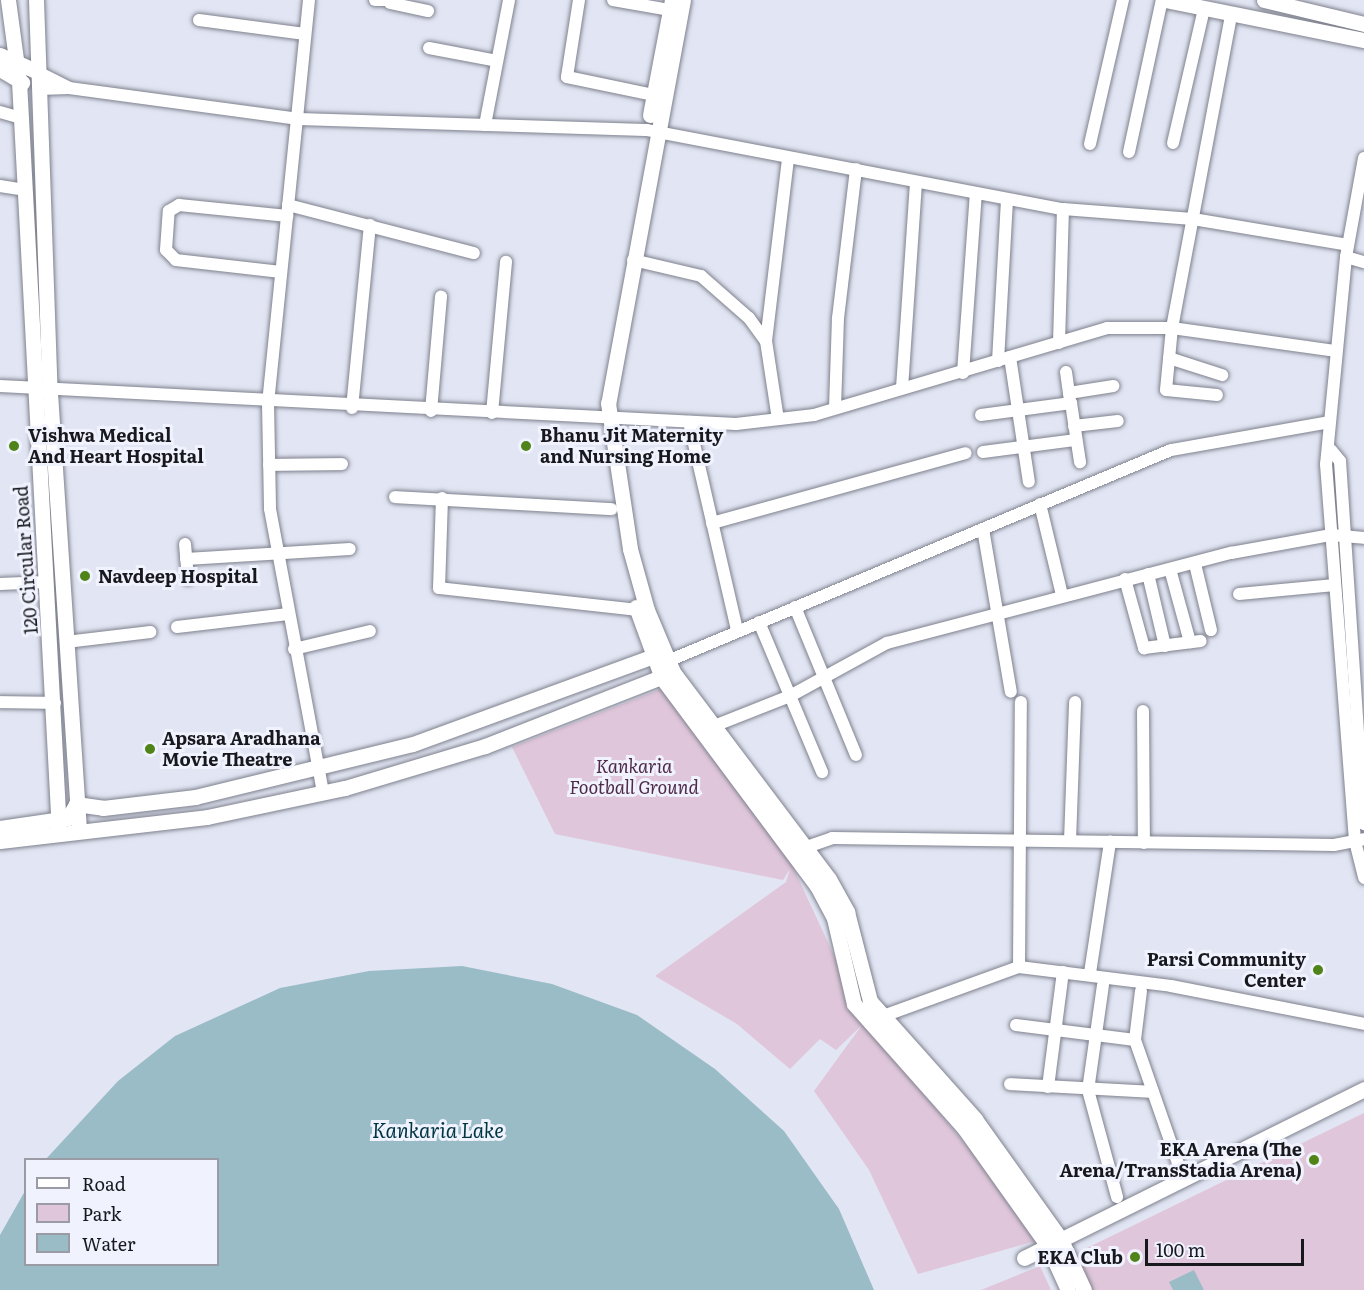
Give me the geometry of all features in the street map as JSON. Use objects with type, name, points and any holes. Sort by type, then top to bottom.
[{"type":"main road","name":"120 Circular Road","points":[[8,0],[7,66],[19,81],[35,391],[56,703],[59,826]]},
{"type":"main road","name":"120 Circular Road","points":[[36,0],[51,393],[79,828]]},
{"type":"main road","points":[[683,0],[652,132],[604,418],[612,509],[637,610],[664,664],[801,848],[834,918],[854,1004],[865,1022],[938,1096],[1051,1239],[1068,1290]]},
{"type":"main road","points":[[1163,0],[1232,16],[1364,40]]},
{"type":"main road","points":[[1266,0],[1364,24]]},
{"type":"main road","points":[[671,5],[654,95],[652,132],[633,260],[604,418],[630,549],[664,664],[714,726],[847,912],[870,1001],[881,1017],[949,1086],[1083,1290]]},
{"type":"main road","points":[[0,55],[7,66],[38,72]]},
{"type":"main road","points":[[19,81],[39,89]]},
{"type":"main road","points":[[0,841],[59,826],[68,818],[76,804],[103,808],[195,797],[316,769],[476,725],[664,664]]},
{"type":"main road","points":[[0,828],[59,826],[79,828],[207,817],[323,793],[485,746],[664,664]]},
{"type":"main road","points":[[1024,1258],[1117,1197],[1364,1078]]},
{"type":"main road","points":[[1051,1239],[1364,1089]]},
{"type":"street","points":[[309,0],[268,403],[269,465],[288,614],[316,769],[323,793]]},
{"type":"street","points":[[375,0],[428,11]]},
{"type":"street","points":[[485,125],[508,0]]},
{"type":"street","points":[[579,0],[567,77],[654,95]]},
{"type":"street","points":[[613,0],[671,5]]},
{"type":"street","points":[[1090,144],[1123,0]]},
{"type":"street","points":[[1129,152],[1163,0]]},
{"type":"street","points":[[1173,143],[1204,9]]},
{"type":"street","points":[[1217,395],[1166,390],[1172,328],[1232,16]]},
{"type":"street","points":[[199,20],[305,34]]},
{"type":"street","points":[[429,48],[497,61]]},
{"type":"street","points":[[38,72],[69,87]]},
{"type":"street","points":[[39,89],[69,87],[297,120],[652,132],[1063,209],[1193,219],[1347,251],[1364,262]]},
{"type":"street","points":[[0,112],[21,118]]},
{"type":"street","points":[[1364,158],[1347,251],[1336,351],[1330,450],[1326,464],[1335,585],[1364,878]]},
{"type":"street","points":[[778,419],[766,341],[788,159]]},
{"type":"street","points":[[835,408],[839,306],[856,169]]},
{"type":"street","points":[[902,388],[916,183]]},
{"type":"street","points":[[0,186],[25,190]]},
{"type":"street","points":[[963,373],[976,193]]},
{"type":"street","points":[[1006,199],[1004,359],[1018,409],[1029,482]]},
{"type":"street","points":[[280,272],[176,260],[166,250],[169,211],[179,206],[287,210],[370,225],[474,253]]},
{"type":"street","points":[[1059,343],[1063,209]]},
{"type":"street","points":[[352,408],[370,225]]},
{"type":"street","points":[[633,260],[701,276],[725,293],[766,341]]},
{"type":"street","points":[[492,413],[506,262]]},
{"type":"street","points":[[431,411],[441,296]]},
{"type":"street","points":[[0,386],[51,393],[689,422],[778,419],[835,408],[963,373],[1107,328],[1172,328],[1336,351]]},
{"type":"street","points":[[1169,358],[1222,375]]},
{"type":"street","points":[[1066,372],[1080,462]]},
{"type":"street","points":[[981,415],[1070,398],[1113,386]]},
{"type":"street","points":[[1074,426],[1118,421]]},
{"type":"street","points":[[689,422],[737,630]]},
{"type":"street","points":[[664,664],[737,630],[1171,450],[1330,422]]},
{"type":"street","points":[[983,452],[1076,440]]},
{"type":"street","points":[[1330,450],[1340,461],[1364,824]]},
{"type":"street","points":[[712,523],[966,453]]},
{"type":"street","points":[[269,465],[342,464]]},
{"type":"street","points":[[395,497],[612,509]]},
{"type":"street","points":[[442,498],[439,588],[637,610]]},
{"type":"street","points":[[1040,504],[1062,595]]},
{"type":"street","points":[[983,529],[1002,613],[1011,692]]},
{"type":"street","points":[[714,726],[790,696],[887,643],[1062,595],[1170,569],[1331,535],[1345,541],[1364,538]]},
{"type":"street","points":[[185,544],[188,579]]},
{"type":"street","points":[[186,559],[279,557],[350,549]]},
{"type":"street","points":[[1195,564],[1211,630]]},
{"type":"street","points":[[1125,579],[1144,648],[1196,642],[1170,569]]},
{"type":"street","points":[[1148,574],[1166,646]]},
{"type":"street","points":[[0,584],[47,582]]},
{"type":"street","points":[[1239,594],[1335,585]]},
{"type":"street","points":[[795,607],[856,756]]},
{"type":"street","points":[[177,627],[288,614]]},
{"type":"street","points":[[759,622],[822,772]]},
{"type":"street","points":[[294,649],[370,631]]},
{"type":"street","points":[[66,642],[150,632]]},
{"type":"street","points":[[0,702],[56,703]]},
{"type":"street","points":[[1019,967],[1021,702]]},
{"type":"street","points":[[1070,841],[1075,702]]},
{"type":"street","points":[[1143,711],[1144,843]]},
{"type":"street","points":[[801,848],[832,838],[1144,843],[1359,840]]},
{"type":"street","points":[[1090,973],[1110,842]]},
{"type":"street","points":[[865,1022],[1019,967],[1090,973],[1364,1024]]},
{"type":"street","points":[[1047,1087],[1063,972]]},
{"type":"street","points":[[1103,985],[1088,1090],[1117,1197]]},
{"type":"street","points":[[1141,991],[1136,1040],[1179,1166]]},
{"type":"street","points":[[1016,1024],[1136,1040]]},
{"type":"street","points":[[1010,1084],[1153,1092]]},
{"type":"green space","name":"Kankaria Football Ground","points":[[661,689],[792,865],[865,1022],[1043,1239],[918,1274],[869,1170],[814,1091],[862,1025],[836,1050],[820,1039],[790,1069],[737,1024],[655,976],[786,882],[790,869],[783,880],[555,834],[512,747]]},
{"type":"green space","name":"EKA Arena (The Arena/TransStadia Arena)","points":[[1364,1113],[1364,1290],[1089,1290],[1078,1265],[1087,1248]]},
{"type":"green space","points":[[1040,1266],[1051,1290],[981,1290]]},
{"type":"water","name":"Kankaria Lake","points":[[462,966],[552,984],[637,1015],[715,1069],[784,1131],[839,1209],[874,1290],[0,1290],[0,1235],[24,1193],[24,1266],[219,1266],[219,1158],[47,1158],[118,1081],[175,1036],[280,988],[369,971]]},
{"type":"water","points":[[1194,1270],[1204,1290],[1173,1290],[1169,1282]]},
{"type":"place","name":"Vishwa Medical And Heart Hospital","points":[[14,446]]},
{"type":"place","name":"Bhanu Jit Maternity and Nursing Home","points":[[526,446]]},
{"type":"place","name":"Navdeep Hospital","points":[[85,576]]},
{"type":"place","name":"Apsara Aradhana Movie Theatre","points":[[150,749]]},
{"type":"place","name":"Parsi Community Center","points":[[1318,970]]},
{"type":"place","name":"EKA Arena (The Arena/TransStadia Arena)","points":[[1314,1160]]},
{"type":"place","name":"EKA Club","points":[[1135,1257]]}]
